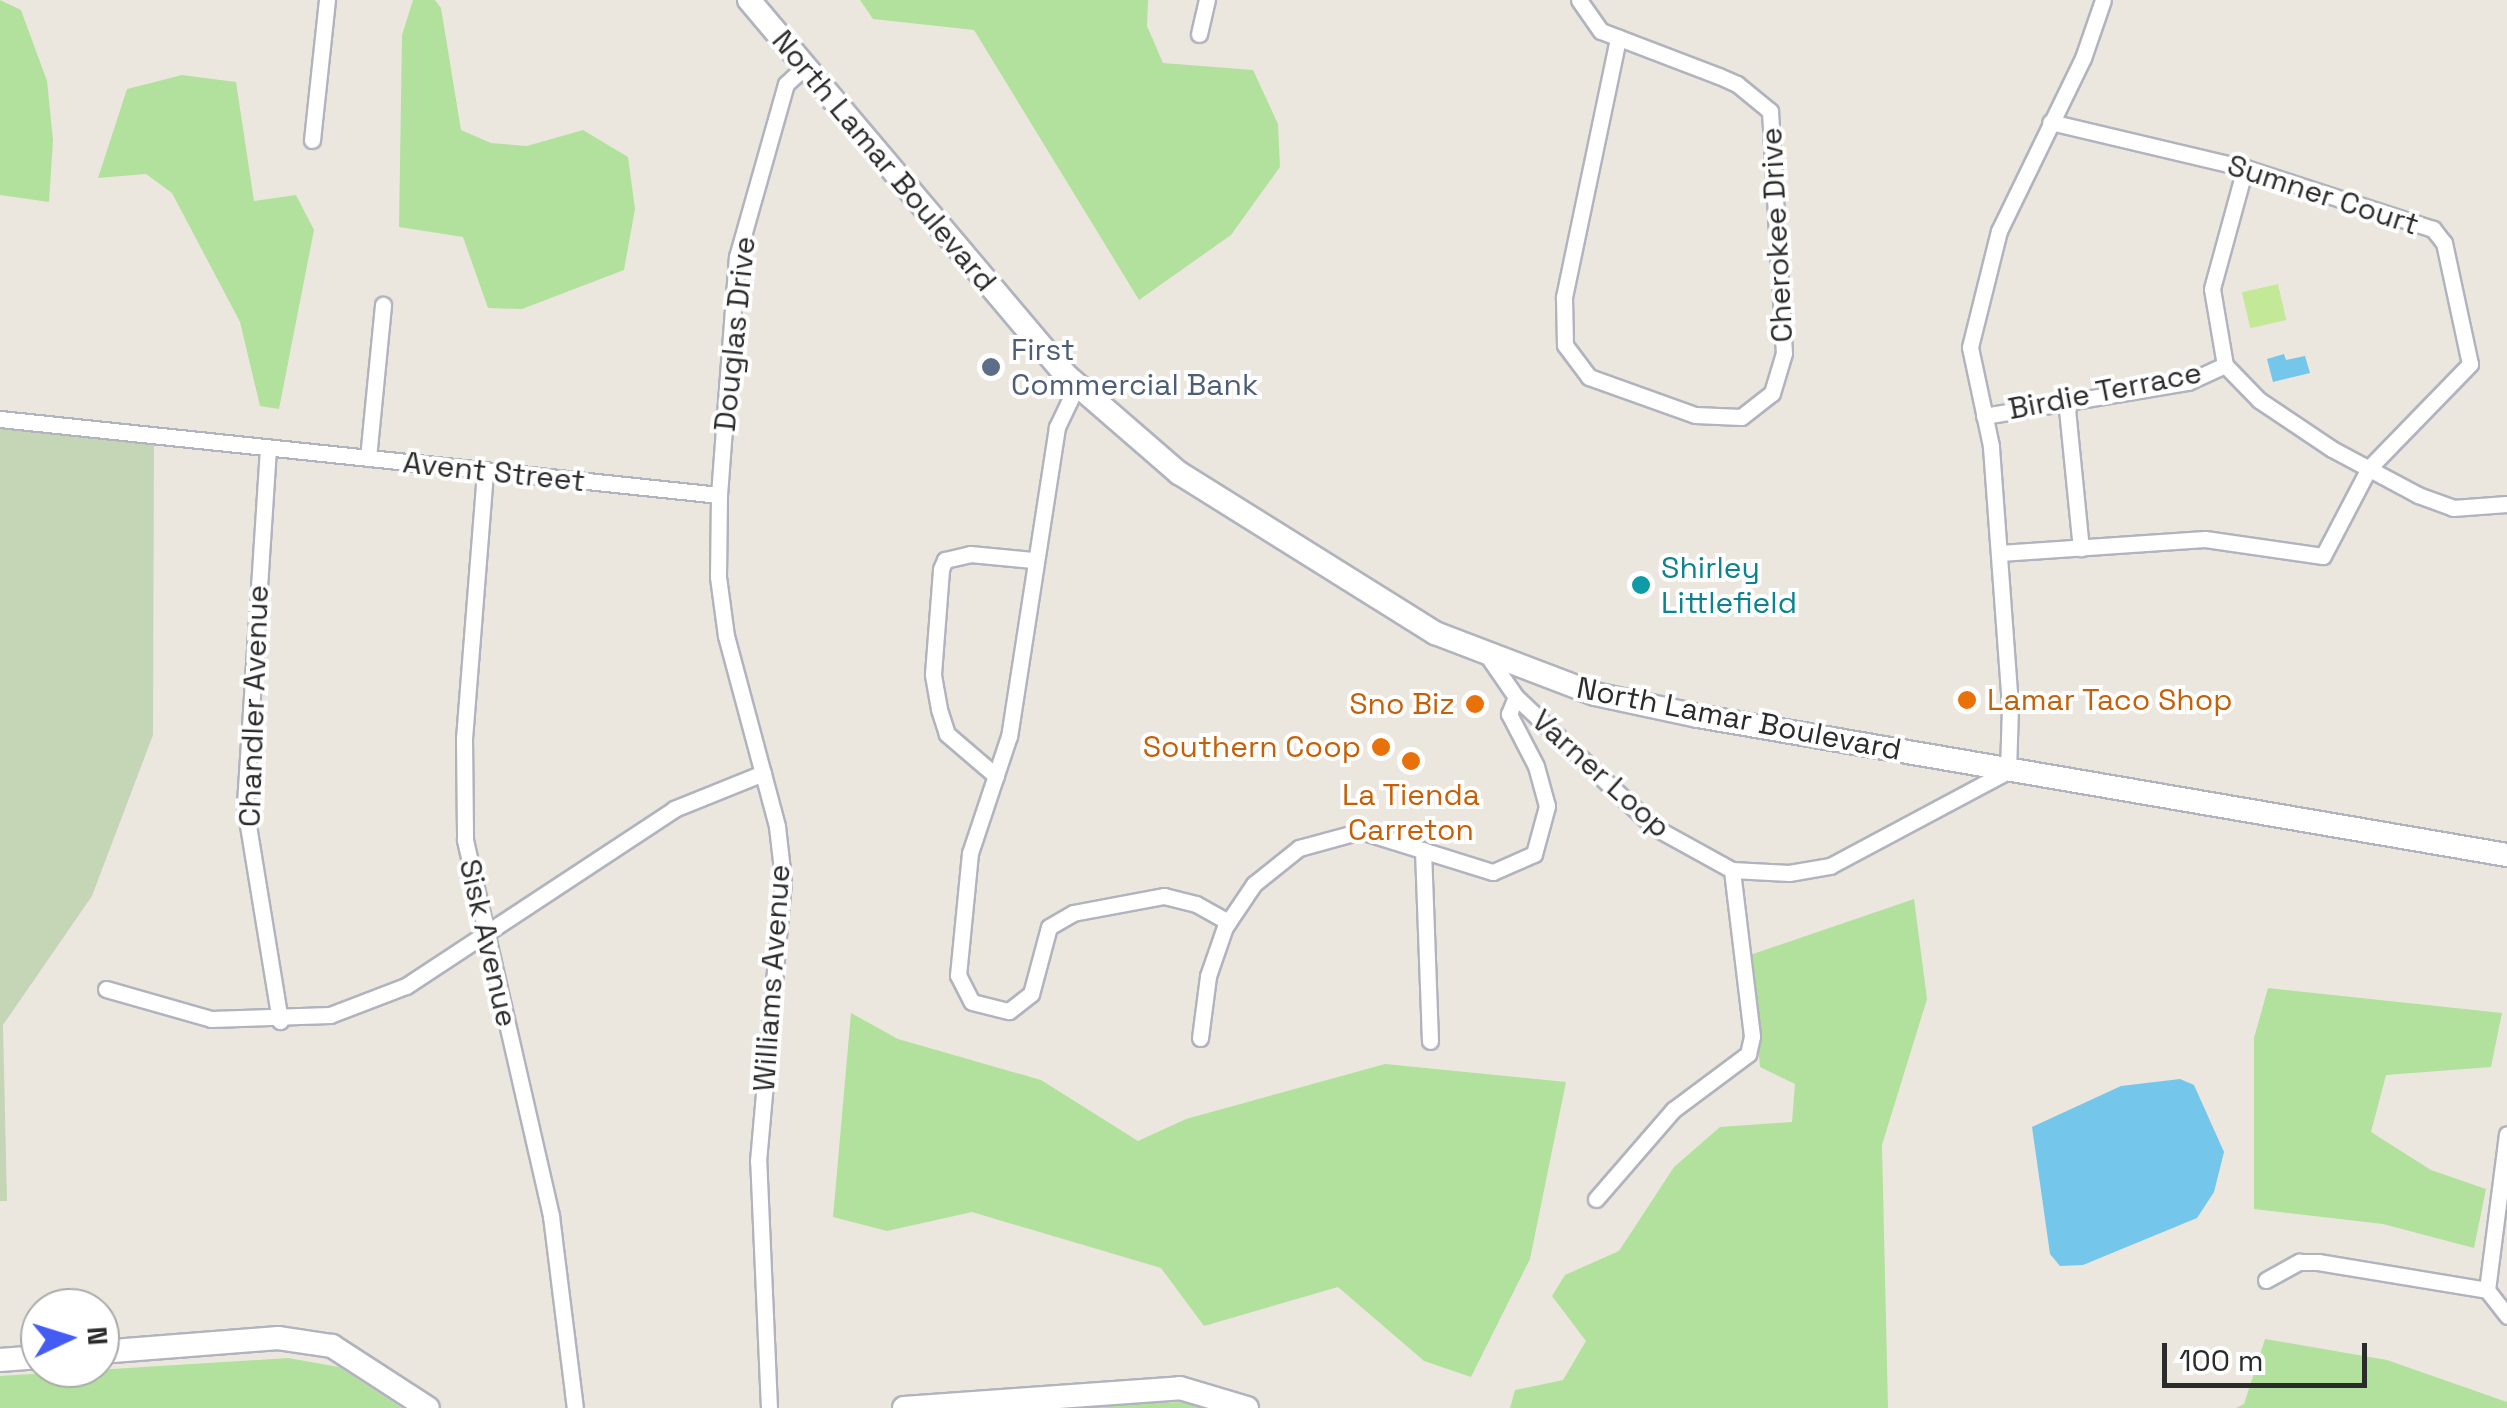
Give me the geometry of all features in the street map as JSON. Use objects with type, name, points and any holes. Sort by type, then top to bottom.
[{"type":"street","points":[[312,140],[327,0]]},
{"type":"street","name":"North Lamar Boulevard","points":[[749,0],[1077,385],[1178,473],[1238,513],[1384,604],[1487,655],[1595,694],[2008,770],[2507,855]]},
{"type":"street","points":[[1198,34],[1206,0]]},
{"type":"street","name":"Cherokee Drive","points":[[1580,0],[1601,31],[1748,90],[1770,111],[1784,353],[1772,393],[1741,417],[1696,416],[1589,377],[1565,345],[1564,297],[1618,38]]},
{"type":"street","points":[[2008,770],[2000,553],[1984,416],[1972,370],[1975,316],[1999,231],[2103,0]]},
{"type":"street","name":"Douglas Drive","points":[[720,495],[737,256],[786,84],[804,67]]},
{"type":"street","name":"Sumner Court","points":[[2050,122],[2245,168],[2433,230],[2444,243],[2470,345],[2467,372],[2369,468],[2323,556],[2205,539],[2081,548]]},
{"type":"street","points":[[2245,168],[2212,289],[2226,365],[2259,400],[2369,468],[2453,508],[2507,504]]},
{"type":"street","points":[[368,458],[383,305]]},
{"type":"street","name":"Birdie Terrace","points":[[1984,416],[2066,399],[2188,382],[2226,365]]},
{"type":"street","points":[[1077,385],[1061,407],[1033,560],[1020,679],[996,776],[970,853],[958,975],[972,1002],[997,1012],[1024,1002],[1044,936],[1073,912],[1164,896],[1228,922]]},
{"type":"street","points":[[2000,553],[2081,548],[2066,399]]},
{"type":"street","name":"Avent Street","points":[[0,420],[720,495]]},
{"type":"street","name":"Chandler Avenue","points":[[268,448],[245,807],[280,1021]]},
{"type":"street","name":"Sisk Avenue","points":[[485,472],[463,783],[465,840],[552,1216],[576,1408]]},
{"type":"street","name":"Williams Avenue","points":[[720,495],[718,577],[725,630],[763,773],[783,880],[758,1161],[770,1408]]},
{"type":"street","points":[[996,776],[947,734],[939,708],[933,674],[941,569],[945,560],[970,554],[1033,560]]},
{"type":"street","name":"Varner Loop","points":[[1487,655],[1516,696],[1654,826],[1732,870],[1789,874],[1830,866],[2008,770]]},
{"type":"street","points":[[1200,1038],[1208,976],[1228,922],[1281,858],[1319,838],[1361,830],[1493,872],[1534,854],[1546,806],[1536,766],[1508,714],[1516,696]]},
{"type":"street","points":[[106,989],[202,1018],[280,1021],[330,1015],[406,986],[674,809],[763,773]]},
{"type":"street","points":[[1424,850],[1430,1041]]},
{"type":"street","points":[[1596,1199],[1674,1110],[1748,1054],[1752,1036],[1732,870]]},
{"type":"street","points":[[2487,1290],[2507,1134]]},
{"type":"street","points":[[2266,1280],[2299,1262],[2318,1262],[2487,1290],[2507,1316]]},
{"type":"street","points":[[120,1350],[278,1338],[332,1346],[428,1408]]},
{"type":"street","points":[[904,1408],[1180,1388],[1247,1408]]},
{"type":"green space","points":[[0,0],[21,10],[47,81],[53,140],[49,202],[0,195]]},
{"type":"green space","points":[[413,0],[435,0],[441,8],[461,130],[491,143],[527,146],[583,130],[628,157],[635,209],[624,270],[522,309],[488,308],[463,237],[399,227],[402,35]]},
{"type":"green space","points":[[860,0],[1148,0],[1147,26],[1163,63],[1253,70],[1278,124],[1280,167],[1231,235],[1139,300],[974,30],[873,19]]},
{"type":"green space","points":[[182,75],[236,82],[254,201],[296,195],[314,230],[279,409],[260,406],[240,322],[172,193],[146,174],[98,178],[127,89]]},
{"type":"green space","points":[[2278,284],[2286,320],[2250,328],[2242,292]]},
{"type":"green space","points":[[0,419],[154,435],[153,735],[92,896],[3,1025],[7,1201],[0,1201]]},
{"type":"green space","points":[[1914,899],[1927,999],[1882,1145],[1888,1408],[1510,1408],[1515,1390],[1563,1380],[1586,1341],[1552,1296],[1565,1275],[1619,1251],[1674,1167],[1720,1127],[1792,1122],[1795,1084],[1760,1067],[1750,955]]},
{"type":"green space","points":[[2268,988],[2502,1013],[2491,1067],[2386,1075],[2371,1132],[2431,1170],[2486,1189],[2474,1248],[2383,1224],[2254,1209],[2254,1038]]},
{"type":"green space","points":[[851,1013],[898,1039],[1041,1080],[1138,1141],[1186,1119],[1385,1064],[1566,1082],[1530,1259],[1471,1377],[1424,1361],[1338,1287],[1204,1326],[1161,1268],[972,1212],[887,1231],[833,1217]]},
{"type":"green space","points":[[2265,1339],[2387,1360],[2507,1402],[2507,1408],[2236,1408],[2244,1404]]},
{"type":"green space","points":[[288,1358],[339,1367],[402,1408],[0,1408],[0,1376],[20,1375],[20,1388],[120,1388],[120,1368]]},
{"type":"green space","points":[[1198,1402],[1210,1408],[1004,1408],[1121,1403]]},
{"type":"water","points":[[2284,354],[2286,360],[2305,356],[2310,373],[2273,382],[2267,359]]},
{"type":"water","points":[[2180,1079],[2194,1085],[2224,1152],[2214,1192],[2197,1218],[2083,1265],[2060,1266],[2050,1254],[2032,1127],[2121,1086]]},
{"type":"place","name":"First Commercial Bank","points":[[991,367]]},
{"type":"place","name":"Shirley Littlefield","points":[[1641,585]]},
{"type":"place","name":"Lamar Taco Shop","points":[[1967,700]]},
{"type":"place","name":"Sno Biz","points":[[1475,704]]},
{"type":"place","name":"Southern Coop","points":[[1381,747]]},
{"type":"place","name":"La Tienda Carreton","points":[[1411,761]]}]
